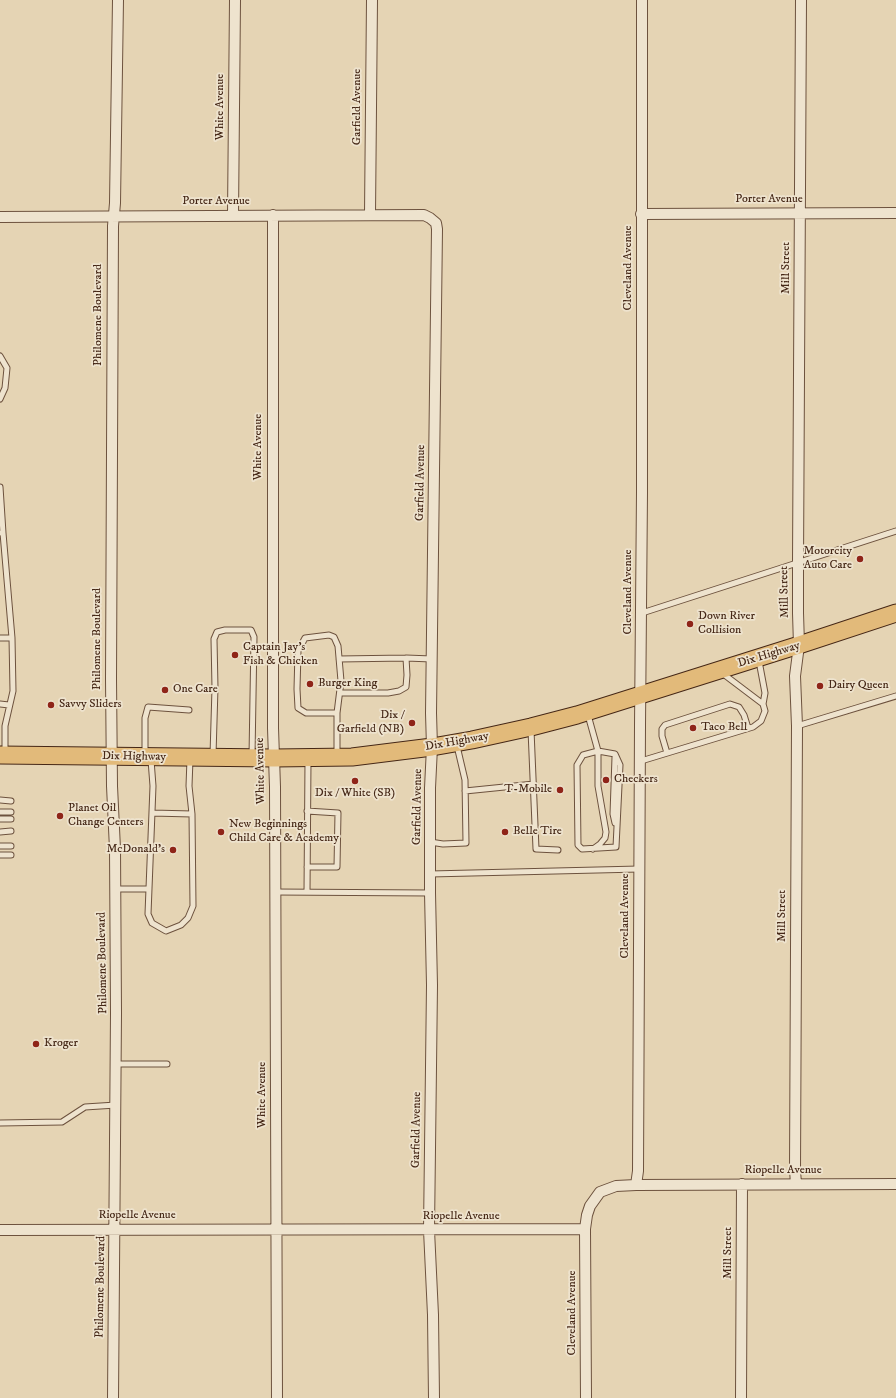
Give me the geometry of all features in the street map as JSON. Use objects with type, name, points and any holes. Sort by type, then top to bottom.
[{"type":"main road","name":"Dix Highway","points":[[3,755],[308,758],[352,757],[432,747],[531,727],[587,712],[896,613]]},
{"type":"street","name":"Philomene Boulevard","points":[[113,1398],[116,1064],[115,849],[111,756],[113,226],[118,0]]},
{"type":"street","name":"White Avenue","points":[[233,215],[235,0]]},
{"type":"street","name":"Garfield Avenue","points":[[370,214],[372,0]]},
{"type":"street","name":"Cleveland Avenue","points":[[636,1185],[638,1171],[642,613],[642,0]]},
{"type":"street","name":"Mill Street","points":[[796,1184],[797,726],[795,676],[799,645],[798,562],[801,0]]},
{"type":"street","name":"Porter Avenue","points":[[641,214],[896,212]]},
{"type":"street","name":"Porter Avenue","points":[[0,217],[370,214],[424,215],[430,218]]},
{"type":"street","name":"White Avenue","points":[[273,215],[277,1398]]},
{"type":"street","name":"Garfield Avenue","points":[[430,218],[436,223],[438,229],[432,747],[430,788],[432,985],[429,1230],[433,1315],[434,1398]]},
{"type":"street","name":"Mill Street","points":[[741,1398],[742,1184]]},
{"type":"street","name":"Riopelle Avenue","points":[[0,1230],[585,1229],[586,1215],[590,1206],[600,1192],[616,1186],[896,1184]]},
{"type":"street","name":"Cleveland Avenue","points":[[585,1229],[586,1398]]},
{"type":"lane","points":[[0,356],[7,368],[6,388],[0,399]]},
{"type":"lane","points":[[0,487],[1,533],[12,638],[13,691],[5,726],[3,755]]},
{"type":"lane","points":[[642,613],[896,531]]},
{"type":"lane","points":[[213,758],[215,688],[214,639],[217,632],[224,630],[251,630],[254,637],[252,758]]},
{"type":"lane","points":[[336,757],[337,714],[341,672],[338,646],[334,637],[330,635],[305,638],[298,650],[298,708],[306,713],[337,714]]},
{"type":"lane","points":[[0,638],[12,638]]},
{"type":"lane","points":[[340,693],[388,693],[399,691],[406,687],[406,658]]},
{"type":"lane","points":[[339,659],[406,658],[432,660]]},
{"type":"lane","points":[[641,761],[753,727],[761,720],[765,711],[763,704],[765,693],[758,658]]},
{"type":"lane","points":[[718,670],[763,704]]},
{"type":"lane","points":[[797,726],[896,696]]},
{"type":"lane","points":[[0,704],[9,705]]},
{"type":"lane","points":[[667,753],[662,736],[662,729],[665,725],[730,704],[739,707],[744,715],[748,728]]},
{"type":"lane","points":[[189,710],[148,707],[145,718],[148,757],[153,786],[148,914],[152,923],[166,931],[181,925],[188,918],[193,906],[192,814],[189,786],[190,758]]},
{"type":"lane","points":[[587,712],[598,751],[598,786],[606,832],[605,838],[600,844],[592,849]]},
{"type":"lane","points":[[531,727],[536,850],[558,850]]},
{"type":"lane","points":[[430,842],[443,844],[466,843],[465,780],[457,743]]},
{"type":"lane","points":[[598,751],[615,754],[620,765],[616,847],[582,849],[578,845],[577,765],[583,755],[598,751]]},
{"type":"lane","points":[[307,892],[308,758]]},
{"type":"lane","points":[[465,791],[534,784]]},
{"type":"lane","points":[[0,800],[11,801]]},
{"type":"lane","points":[[307,810],[338,813],[337,867],[307,867]]},
{"type":"lane","points":[[0,812],[11,812]]},
{"type":"lane","points":[[152,813],[192,814]]},
{"type":"lane","points":[[0,819],[12,819]]},
{"type":"lane","points":[[0,832],[11,831]]},
{"type":"lane","points":[[0,846],[11,846]]},
{"type":"lane","points":[[0,855],[11,855]]},
{"type":"lane","points":[[430,874],[639,869]]},
{"type":"lane","points":[[115,889],[148,890]]},
{"type":"lane","points":[[275,892],[430,893]]},
{"type":"lane","points":[[116,1064],[167,1064]]},
{"type":"lane","points":[[0,1123],[62,1122],[86,1107],[116,1105]]},
{"type":"place","name":"Motorcity Auto Care","points":[[860,559]]},
{"type":"place","name":"Down River Collision","points":[[690,624]]},
{"type":"place","name":"Captain Jay's Fish & Chicken","points":[[235,655]]},
{"type":"place","name":"Burger King","points":[[310,684]]},
{"type":"place","name":"Dairy Queen","points":[[820,686]]},
{"type":"place","name":"One Care","points":[[165,690]]},
{"type":"place","name":"Savvy Sliders","points":[[51,705]]},
{"type":"place","name":"Dix / Garfield (NB)","points":[[412,723]]},
{"type":"place","name":"Taco Bell","points":[[693,728]]},
{"type":"place","name":"Checkers","points":[[606,780]]},
{"type":"place","name":"Dix / White (SB)","points":[[355,781]]},
{"type":"place","name":"T-Mobile","points":[[560,790]]},
{"type":"place","name":"Planet Oil Change Centers","points":[[60,816]]},
{"type":"place","name":"New Beginnings Child Care & Academy","points":[[221,832]]},
{"type":"place","name":"Belle Tire","points":[[505,832]]},
{"type":"place","name":"McDonald's","points":[[173,850]]},
{"type":"place","name":"Kroger","points":[[36,1044]]}]
